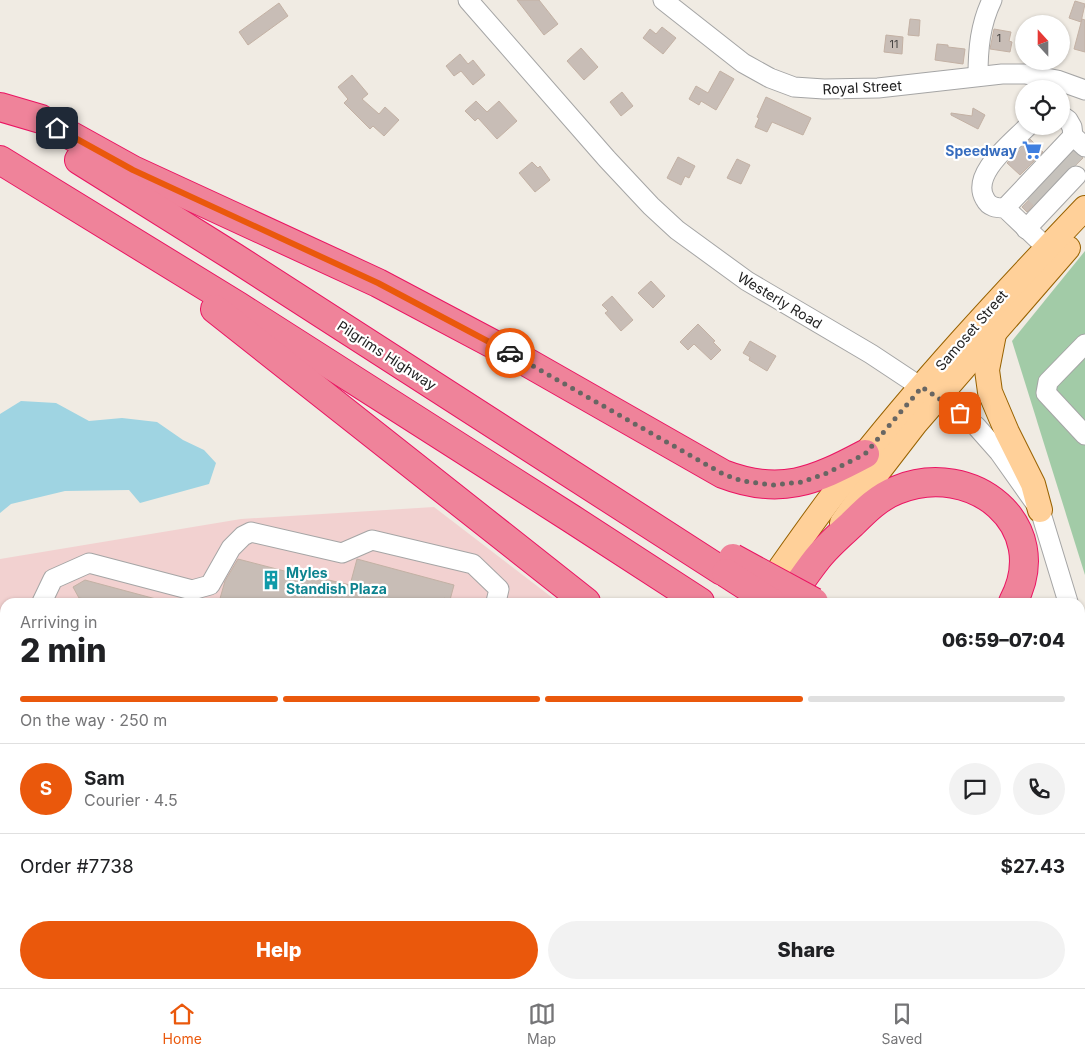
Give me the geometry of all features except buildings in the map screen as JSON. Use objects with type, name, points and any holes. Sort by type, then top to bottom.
[{"type":"highway","points":[[0,106],[41,119],[133,170],[386,286],[523,360],[723,474],[757,484],[789,484],[827,473],[865,454]]},
{"type":"highway","name":"Pilgrims Highway","points":[[0,114],[88,165],[629,510],[685,529],[727,565]]},
{"type":"highway","points":[[0,160],[99,219],[694,598]]},
{"type":"highway","points":[[99,219],[581,598]]},
{"type":"highway","points":[[818,557],[873,503],[898,489],[937,482],[956,484],[985,494],[999,505],[1017,530],[1022,546],[1023,573],[1016,598]]},
{"type":"highway","name":"Samoset Street","points":[[789,598],[818,557]]},
{"type":"highway","points":[[727,565],[766,598]]},
{"type":"highway","points":[[727,565],[805,598]]},
{"type":"main road","name":"Samoset Street","points":[[818,557],[878,472],[915,424],[930,393],[970,330],[1085,208]]},
{"type":"main road","name":"Samoset Street","points":[[759,598],[825,505],[865,454],[995,332],[1085,227]]},
{"type":"main road","points":[[995,332],[987,370],[990,392],[1007,432],[1033,484],[1040,510]]},
{"type":"street","name":"Westerly Road","points":[[468,0],[612,165],[677,230],[747,281],[857,346],[930,393],[964,416],[988,439],[1040,510],[1067,598]]},
{"type":"street","name":"Royal Street","points":[[663,0],[743,63],[770,78],[794,87],[824,89],[878,88],[978,76],[1025,74],[1057,80],[1085,90]]},
{"type":"street","points":[[978,76],[980,34],[984,18],[992,0]]},
{"type":"street","points":[[1026,229],[1079,141],[1070,124]]},
{"type":"street","points":[[1019,135],[987,169],[984,175],[981,186],[983,196],[988,204],[996,208],[1005,208],[1058,177]]},
{"type":"street","points":[[1005,208],[1047,248]]},
{"type":"street","points":[[1085,344],[1048,382],[1046,393],[1085,435]]},
{"type":"street","points":[[44,598],[53,579],[88,563],[192,590],[201,589],[210,585],[231,548],[243,536],[251,532],[342,553],[372,540],[473,564],[499,590],[497,598]]},
{"type":"shaded area","name":"Myles Standish Plaza","points":[[434,507],[553,598],[0,598],[0,559],[241,519]]},
{"type":"green space","points":[[1085,251],[1085,575],[1012,341]]},
{"type":"water","points":[[21,401],[56,403],[89,421],[122,418],[157,422],[183,440],[204,450],[216,463],[209,484],[140,503],[129,490],[65,491],[11,504],[0,513],[0,414]]},
{"type":"tunnel","points":[[1063,153],[1076,165]]},
{"type":"tunnel","points":[[1052,165],[1065,177]]},
{"type":"tunnel","points":[[1041,176],[1053,188]]},
{"type":"tunnel","points":[[1029,188],[1042,200]]},
{"type":"way so far","points":[[510,353],[723,474],[757,484],[773,485],[802,482],[827,473],[865,454],[922,387],[960,413]]},
{"type":"place","name":"Speedway","points":[[1032,150]]},
{"type":"place","name":"Myles Standish Plaza","points":[[271,580]]},
{"type":"route","points":[[57,128],[133,170],[378,283],[510,353]]}]
